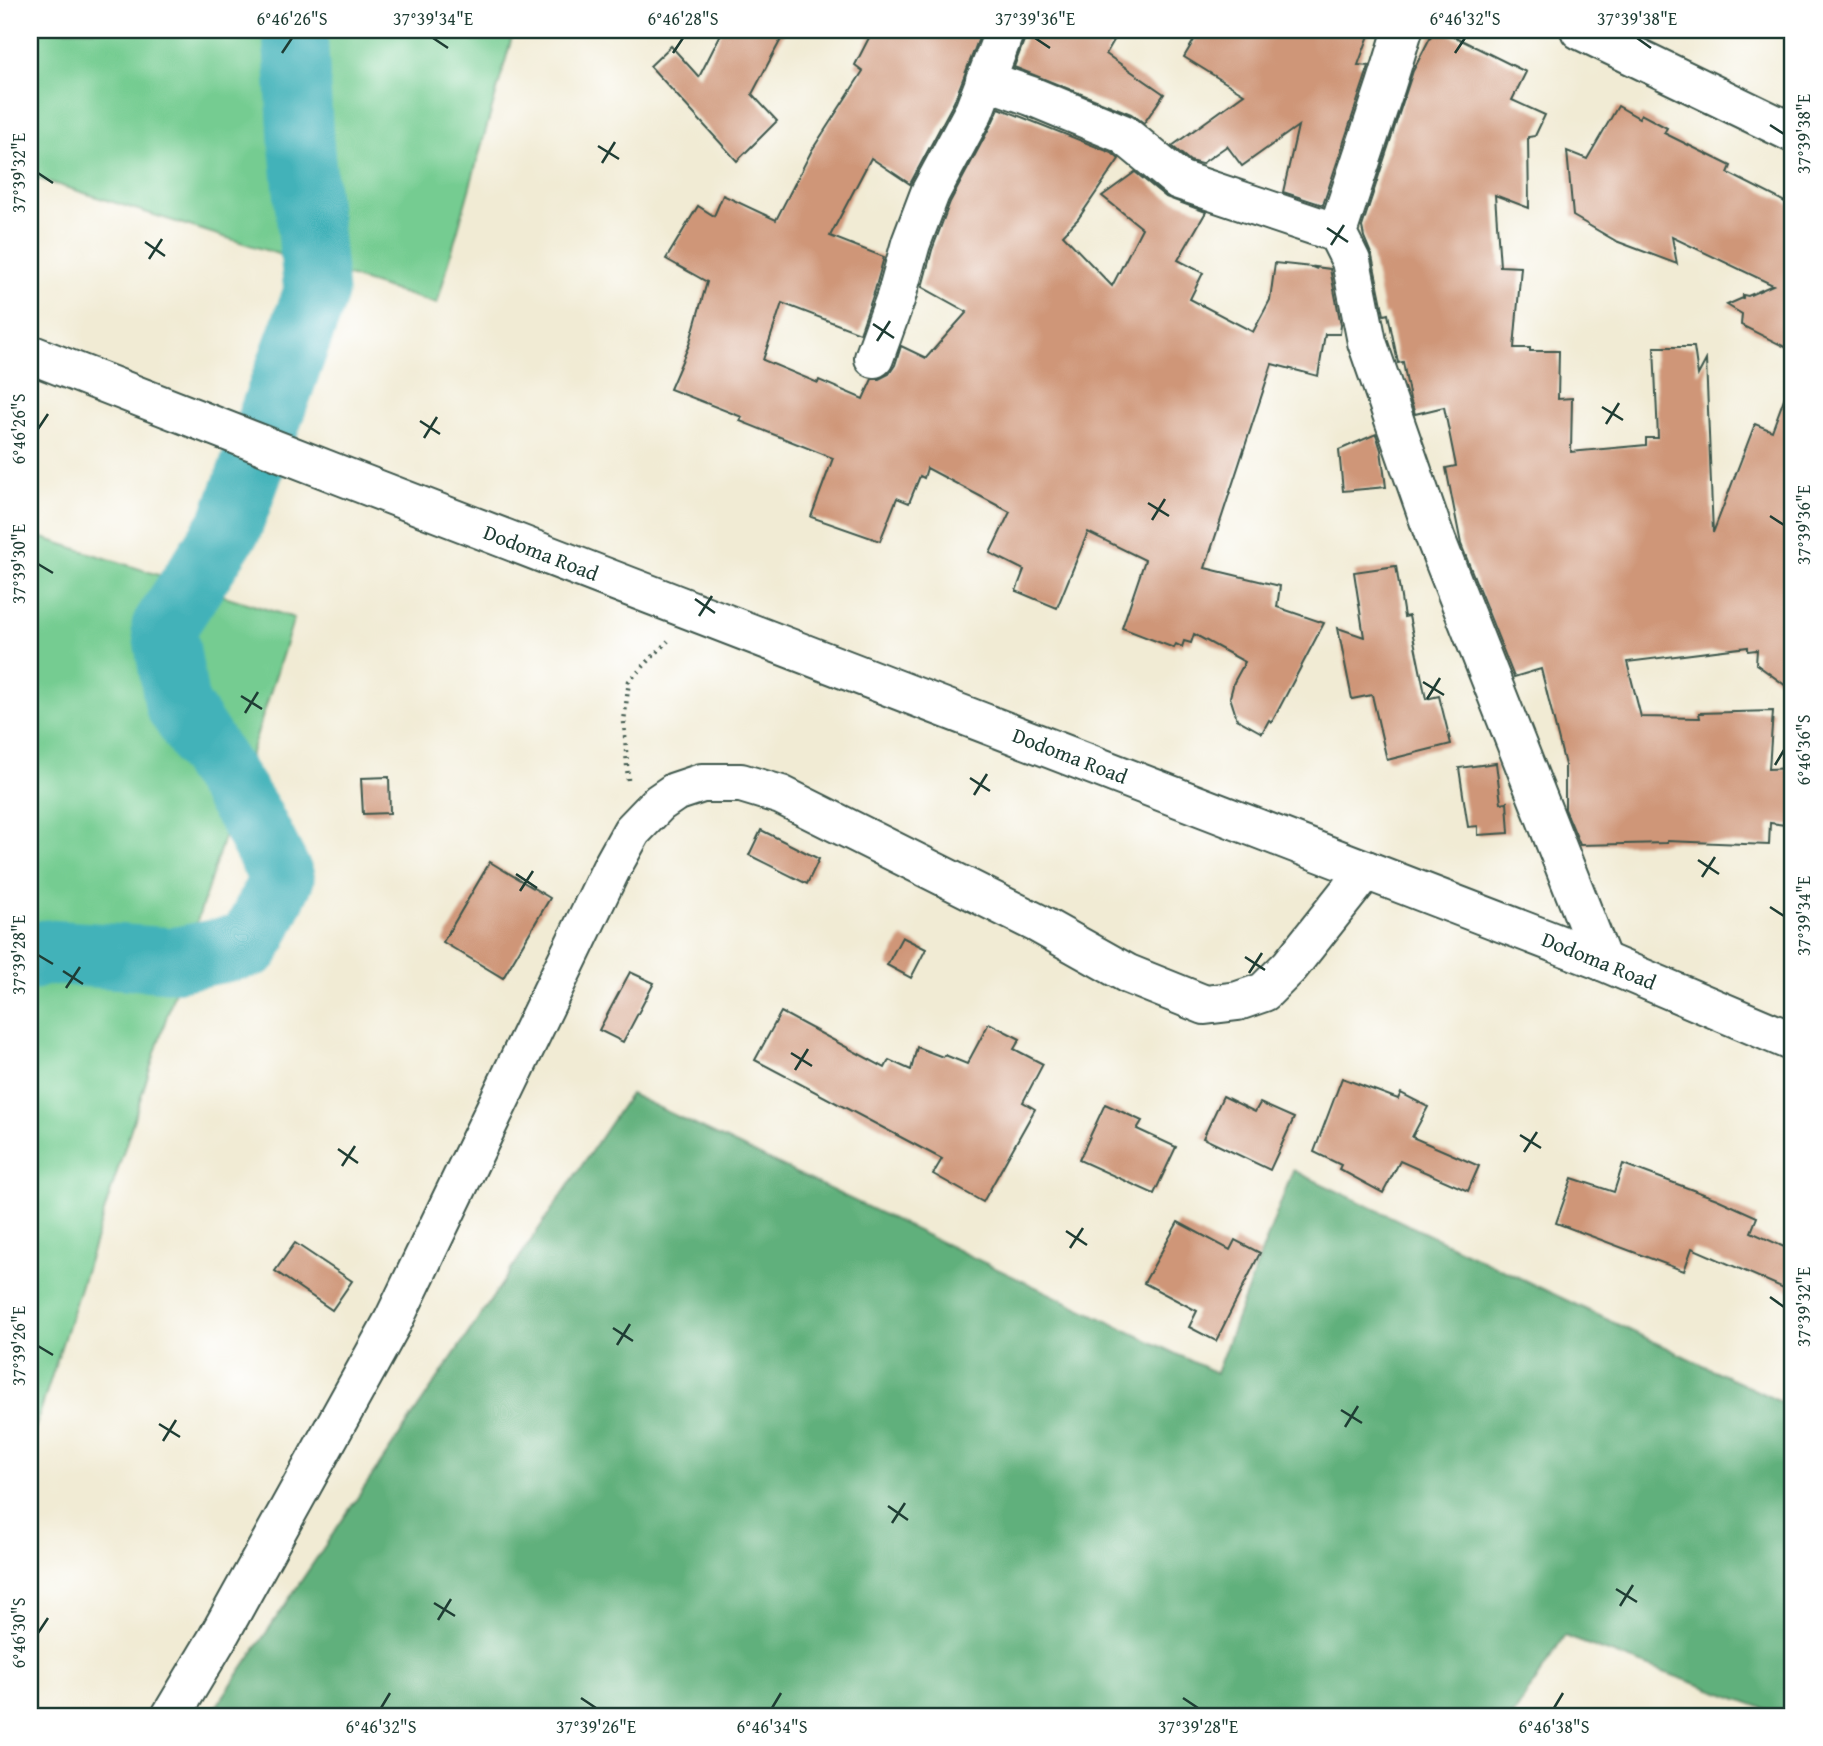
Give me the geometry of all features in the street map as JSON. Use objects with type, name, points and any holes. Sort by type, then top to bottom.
[{"type":"main road","points":[[874,358],[896,297],[911,243],[930,194],[974,111],[1005,30]]},
{"type":"main road","points":[[1403,30],[1337,233],[1351,261],[1367,342],[1436,540],[1602,961]]},
{"type":"main road","points":[[1580,30],[1793,133]]},
{"type":"main road","points":[[985,80],[1123,134],[1179,180],[1337,233]]},
{"type":"main road","name":"Dodoma Road","points":[[30,354],[1602,961],[1793,1042]]},
{"type":"main road","points":[[171,1716],[217,1639],[393,1321],[612,867],[632,831],[659,803],[675,792],[702,783],[741,783],[781,795],[1037,923],[1128,974],[1205,1005],[1238,1001],[1264,992],[1290,965],[1366,870]]},
{"type":"path","points":[[628,782],[624,721],[629,681],[697,612]]},
{"type":"green space","points":[[30,30],[514,30],[437,304],[30,176]]},
{"type":"green space","points":[[30,534],[294,618],[30,1444]]},
{"type":"green space","points":[[630,1094],[1216,1373],[1293,1170],[1793,1408],[1793,1716],[1785,1716],[1564,1636],[1513,1716],[210,1716]]},
{"type":"building","points":[[723,30],[786,30],[752,94],[777,121],[737,161],[650,66],[671,46],[699,77]]},
{"type":"building","points":[[873,30],[982,30],[954,102],[910,184],[871,158],[830,236],[884,257],[860,333],[782,303],[763,360],[863,399],[872,379],[889,374],[901,346],[926,358],[967,312],[922,287],[950,202],[999,108],[1112,153],[1119,159],[1078,219],[1063,235],[1112,286],[1142,228],[1102,196],[1135,172],[1166,197],[1206,212],[1178,260],[1203,273],[1190,299],[1253,332],[1270,300],[1275,263],[1330,269],[1341,325],[1340,334],[1325,334],[1318,376],[1272,364],[1205,568],[1280,586],[1277,607],[1324,623],[1272,722],[1269,720],[1262,733],[1237,719],[1230,697],[1234,682],[1245,662],[1194,634],[1191,643],[1184,641],[1182,647],[1176,644],[1174,648],[1122,628],[1145,560],[1088,532],[1057,608],[1016,591],[1024,570],[990,553],[1010,512],[927,468],[924,478],[920,476],[909,503],[897,498],[880,541],[811,517],[833,458],[740,421],[742,417],[670,389],[689,345],[707,282],[666,259],[698,206],[714,216],[723,195],[776,220],[812,150],[863,71],[855,65]]},
{"type":"building","points":[[1026,30],[1120,30],[1106,54],[1164,94],[1144,123],[1131,114],[1014,67]]},
{"type":"building","points":[[1200,30],[1371,30],[1358,65],[1369,66],[1323,205],[1283,192],[1298,126],[1242,166],[1227,146],[1201,164],[1190,161],[1172,146],[1244,94],[1184,57]]},
{"type":"building","points":[[1434,30],[1441,30],[1526,72],[1512,100],[1545,115],[1535,136],[1528,137],[1529,208],[1495,195],[1500,266],[1521,267],[1514,348],[1559,351],[1558,399],[1572,398],[1571,452],[1646,445],[1646,438],[1658,438],[1654,347],[1694,347],[1698,375],[1706,360],[1713,533],[1755,424],[1772,431],[1791,380],[1793,381],[1793,691],[1756,664],[1757,650],[1748,651],[1748,647],[1627,662],[1641,717],[1700,718],[1699,713],[1773,711],[1769,769],[1793,768],[1793,826],[1770,823],[1769,845],[1667,841],[1580,845],[1565,809],[1565,765],[1541,669],[1514,677],[1461,544],[1446,468],[1456,466],[1444,407],[1415,414],[1403,362],[1398,363],[1388,314],[1384,315],[1372,256],[1362,227],[1413,71]]},
{"type":"building","points":[[1618,106],[1639,118],[1641,114],[1667,128],[1664,133],[1731,166],[1728,173],[1793,206],[1793,351],[1741,325],[1742,314],[1727,305],[1743,298],[1743,295],[1748,296],[1773,285],[1672,237],[1677,264],[1616,241],[1573,216],[1567,151],[1587,159]]},
{"type":"building","points":[[1376,434],[1386,487],[1343,491],[1339,450]]},
{"type":"building","points":[[1396,566],[1404,617],[1409,616],[1426,699],[1439,696],[1451,744],[1387,760],[1372,695],[1352,699],[1338,628],[1364,637],[1354,572]]},
{"type":"building","points":[[1496,763],[1501,803],[1507,802],[1509,833],[1478,835],[1478,826],[1468,827],[1459,768]]},
{"type":"building","points":[[389,777],[390,813],[363,814],[361,778]]},
{"type":"building","points":[[761,830],[819,859],[807,884],[749,855]]},
{"type":"building","points":[[490,862],[550,898],[503,978],[443,942]]},
{"type":"building","points":[[902,937],[926,949],[911,978],[887,965]]},
{"type":"building","points":[[630,972],[654,983],[623,1042],[599,1030]]},
{"type":"building","points":[[781,1012],[885,1068],[889,1060],[911,1070],[917,1047],[967,1064],[989,1023],[1020,1039],[1014,1049],[1043,1064],[1023,1102],[1035,1109],[983,1202],[933,1174],[942,1159],[755,1060]]},
{"type":"building","points":[[1342,1078],[1398,1099],[1401,1093],[1428,1107],[1412,1137],[1479,1166],[1468,1191],[1400,1161],[1383,1193],[1339,1169],[1341,1165],[1314,1152]]},
{"type":"building","points":[[1223,1096],[1255,1112],[1260,1103],[1294,1118],[1270,1170],[1203,1138]]},
{"type":"building","points":[[1105,1104],[1142,1121],[1137,1129],[1176,1147],[1154,1194],[1079,1160]]},
{"type":"building","points":[[1623,1164],[1757,1217],[1751,1232],[1793,1251],[1793,1292],[1692,1248],[1684,1271],[1556,1223],[1572,1178],[1614,1192]]},
{"type":"building","points":[[1178,1222],[1230,1250],[1235,1240],[1260,1253],[1216,1341],[1189,1327],[1197,1311],[1144,1283]]},
{"type":"building","points":[[295,1243],[352,1281],[332,1310],[275,1271]]},
{"type":"waterway","points":[[30,958],[46,952],[173,960],[250,945],[282,878],[249,814],[177,704],[164,627],[231,524],[316,292],[301,140],[295,30]]}]
